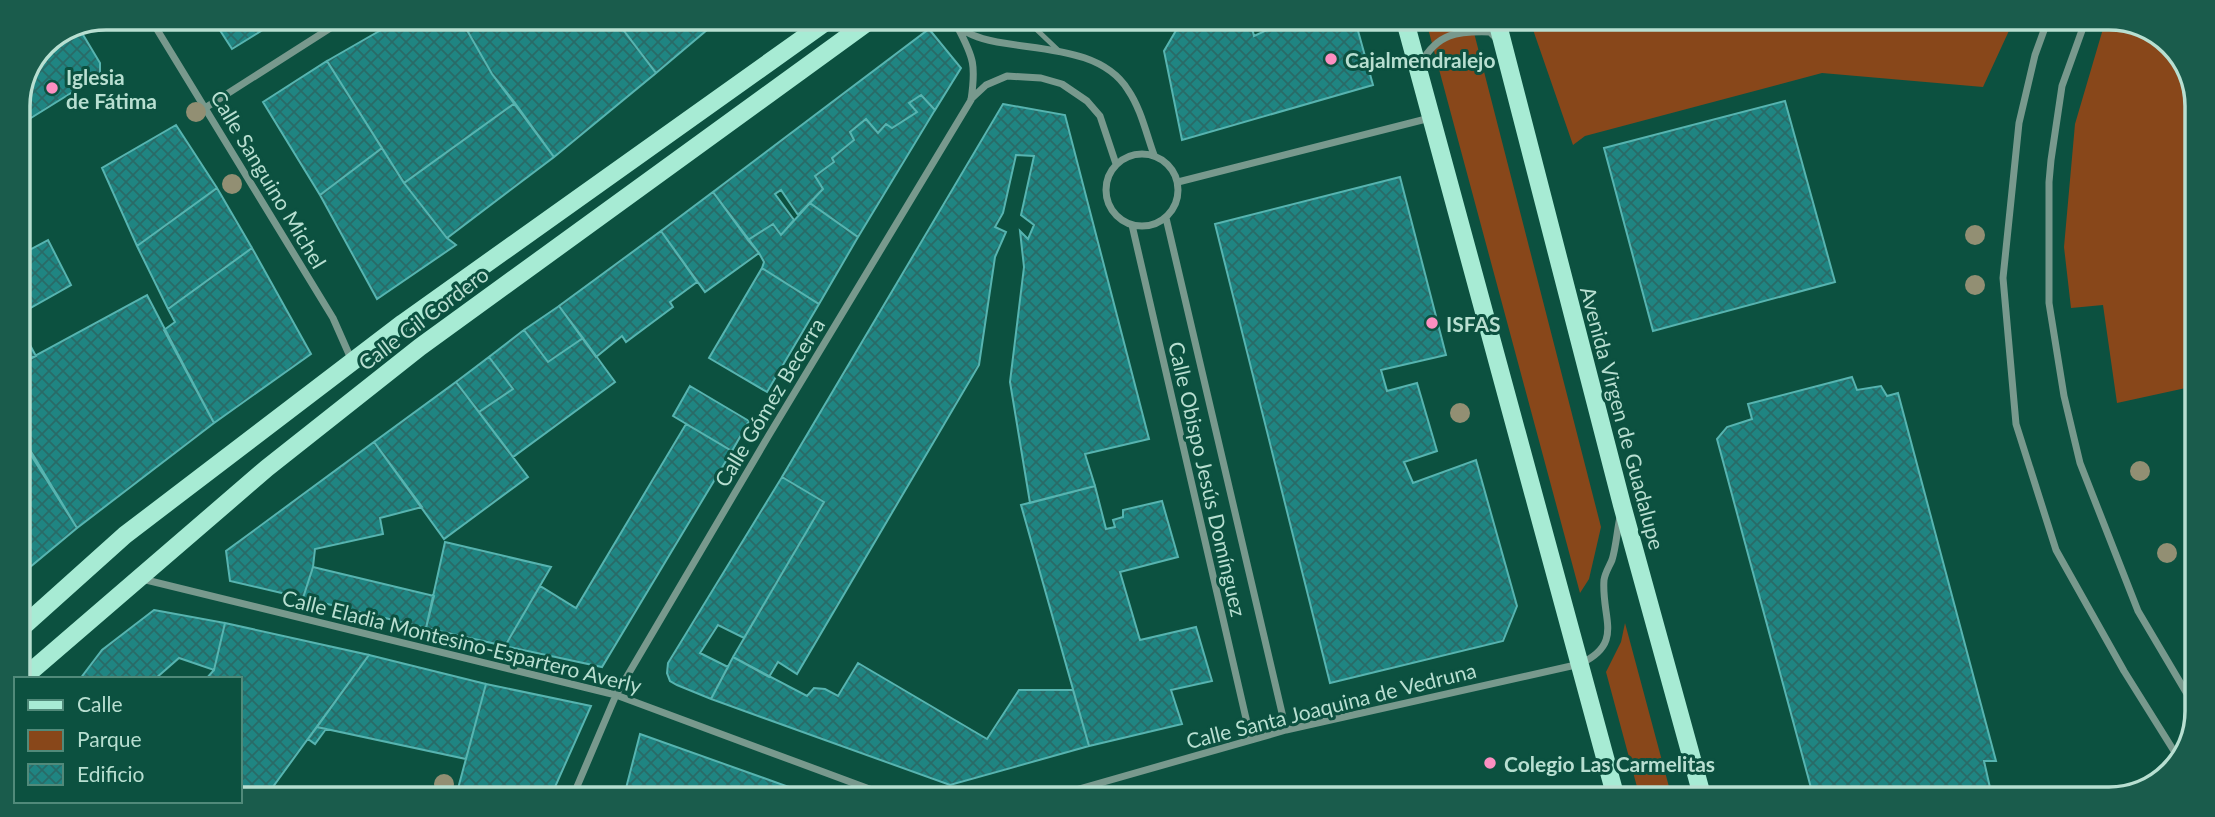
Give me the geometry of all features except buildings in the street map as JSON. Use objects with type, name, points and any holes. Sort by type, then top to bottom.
[{"type":"main road","name":"Calle Gil Cordero","points":[[30,672],[267,468],[420,347],[857,30]]},
{"type":"main road","points":[[1407,30],[1613,787]]},
{"type":"main road","name":"Avenida Virgen de Guadalupe","points":[[1500,30],[1622,505],[1700,787]]},
{"type":"main road","name":"Calle Gil Cordero","points":[[30,620],[125,535],[403,323],[813,31]]},
{"type":"street","name":"Calle Sanguino Michel","points":[[157,30],[333,318],[353,362]]},
{"type":"street","points":[[205,108],[327,30]]},
{"type":"street","name":"Calle Gómez Becerra","points":[[577,787],[616,695],[971,100],[975,72],[971,52],[959,30]]},
{"type":"street","points":[[963,30],[989,40],[1058,50],[1087,59],[1109,70],[1127,88],[1154,155]]},
{"type":"street","points":[[2044,30],[2035,55],[2019,123],[2003,278],[2016,424],[2056,550],[2124,671],[2174,751]]},
{"type":"street","points":[[2082,30],[2062,86],[2051,160],[2051,316],[2064,396],[2080,463],[2138,611],[2185,690]]},
{"type":"street","points":[[1418,68],[1427,51],[1442,37],[1466,31],[1490,32],[1505,47]]},
{"type":"street","points":[[971,100],[986,85],[1007,76],[1041,78],[1062,84],[1087,101],[1100,116],[1116,164]]},
{"type":"street","points":[[1178,182],[1430,118]]},
{"type":"street","points":[[1132,155],[1154,155],[1165,161],[1173,170],[1178,182],[1177,202],[1166,219],[1155,225],[1132,225],[1113,212],[1106,189],[1108,177],[1116,164],[1132,155]]},
{"type":"street","name":"Calle Obispo Jesús Domínguez","points":[[1166,219],[1286,730]]},
{"type":"street","name":"Calle Obispo Jesús Domínguez","points":[[1132,225],[1251,740]]},
{"type":"street","points":[[1580,664],[1597,657],[1606,640],[1609,624],[1603,601],[1605,576],[1612,558],[1622,505]]},
{"type":"street","name":"Calle Eladia Montesino-Espartero Averly","points":[[138,578],[616,695],[864,787]]},
{"type":"street","name":"Calle Santa Joaquina de Vedruna","points":[[1086,787],[1286,730],[1580,664]]},
{"type":"lane","points":[[1037,30],[1058,50]]},
{"type":"green space","points":[[1428,30],[1473,30],[1601,527],[1589,579],[1580,593]]},
{"type":"green space","points":[[1533,30],[2009,30],[1983,87],[1822,73],[1585,136],[1573,145]]},
{"type":"green space","points":[[2103,30],[2134,34],[2152,43],[2170,59],[2184,91],[2185,101],[2185,388],[2117,403],[2103,305],[2071,308],[2064,247],[2075,124]]},
{"type":"green space","points":[[1625,623],[1669,787],[1637,787],[1606,672],[1621,642]]},
{"type":"place","name":"Cajalmendralejo","points":[[1331,59]]},
{"type":"place","name":"Iglesia de Fátima","points":[[52,88]]},
{"type":"place","name":"ISFAS","points":[[1432,323]]},
{"type":"place","name":"Colegio Las Carmelitas","points":[[1490,763]]}]
